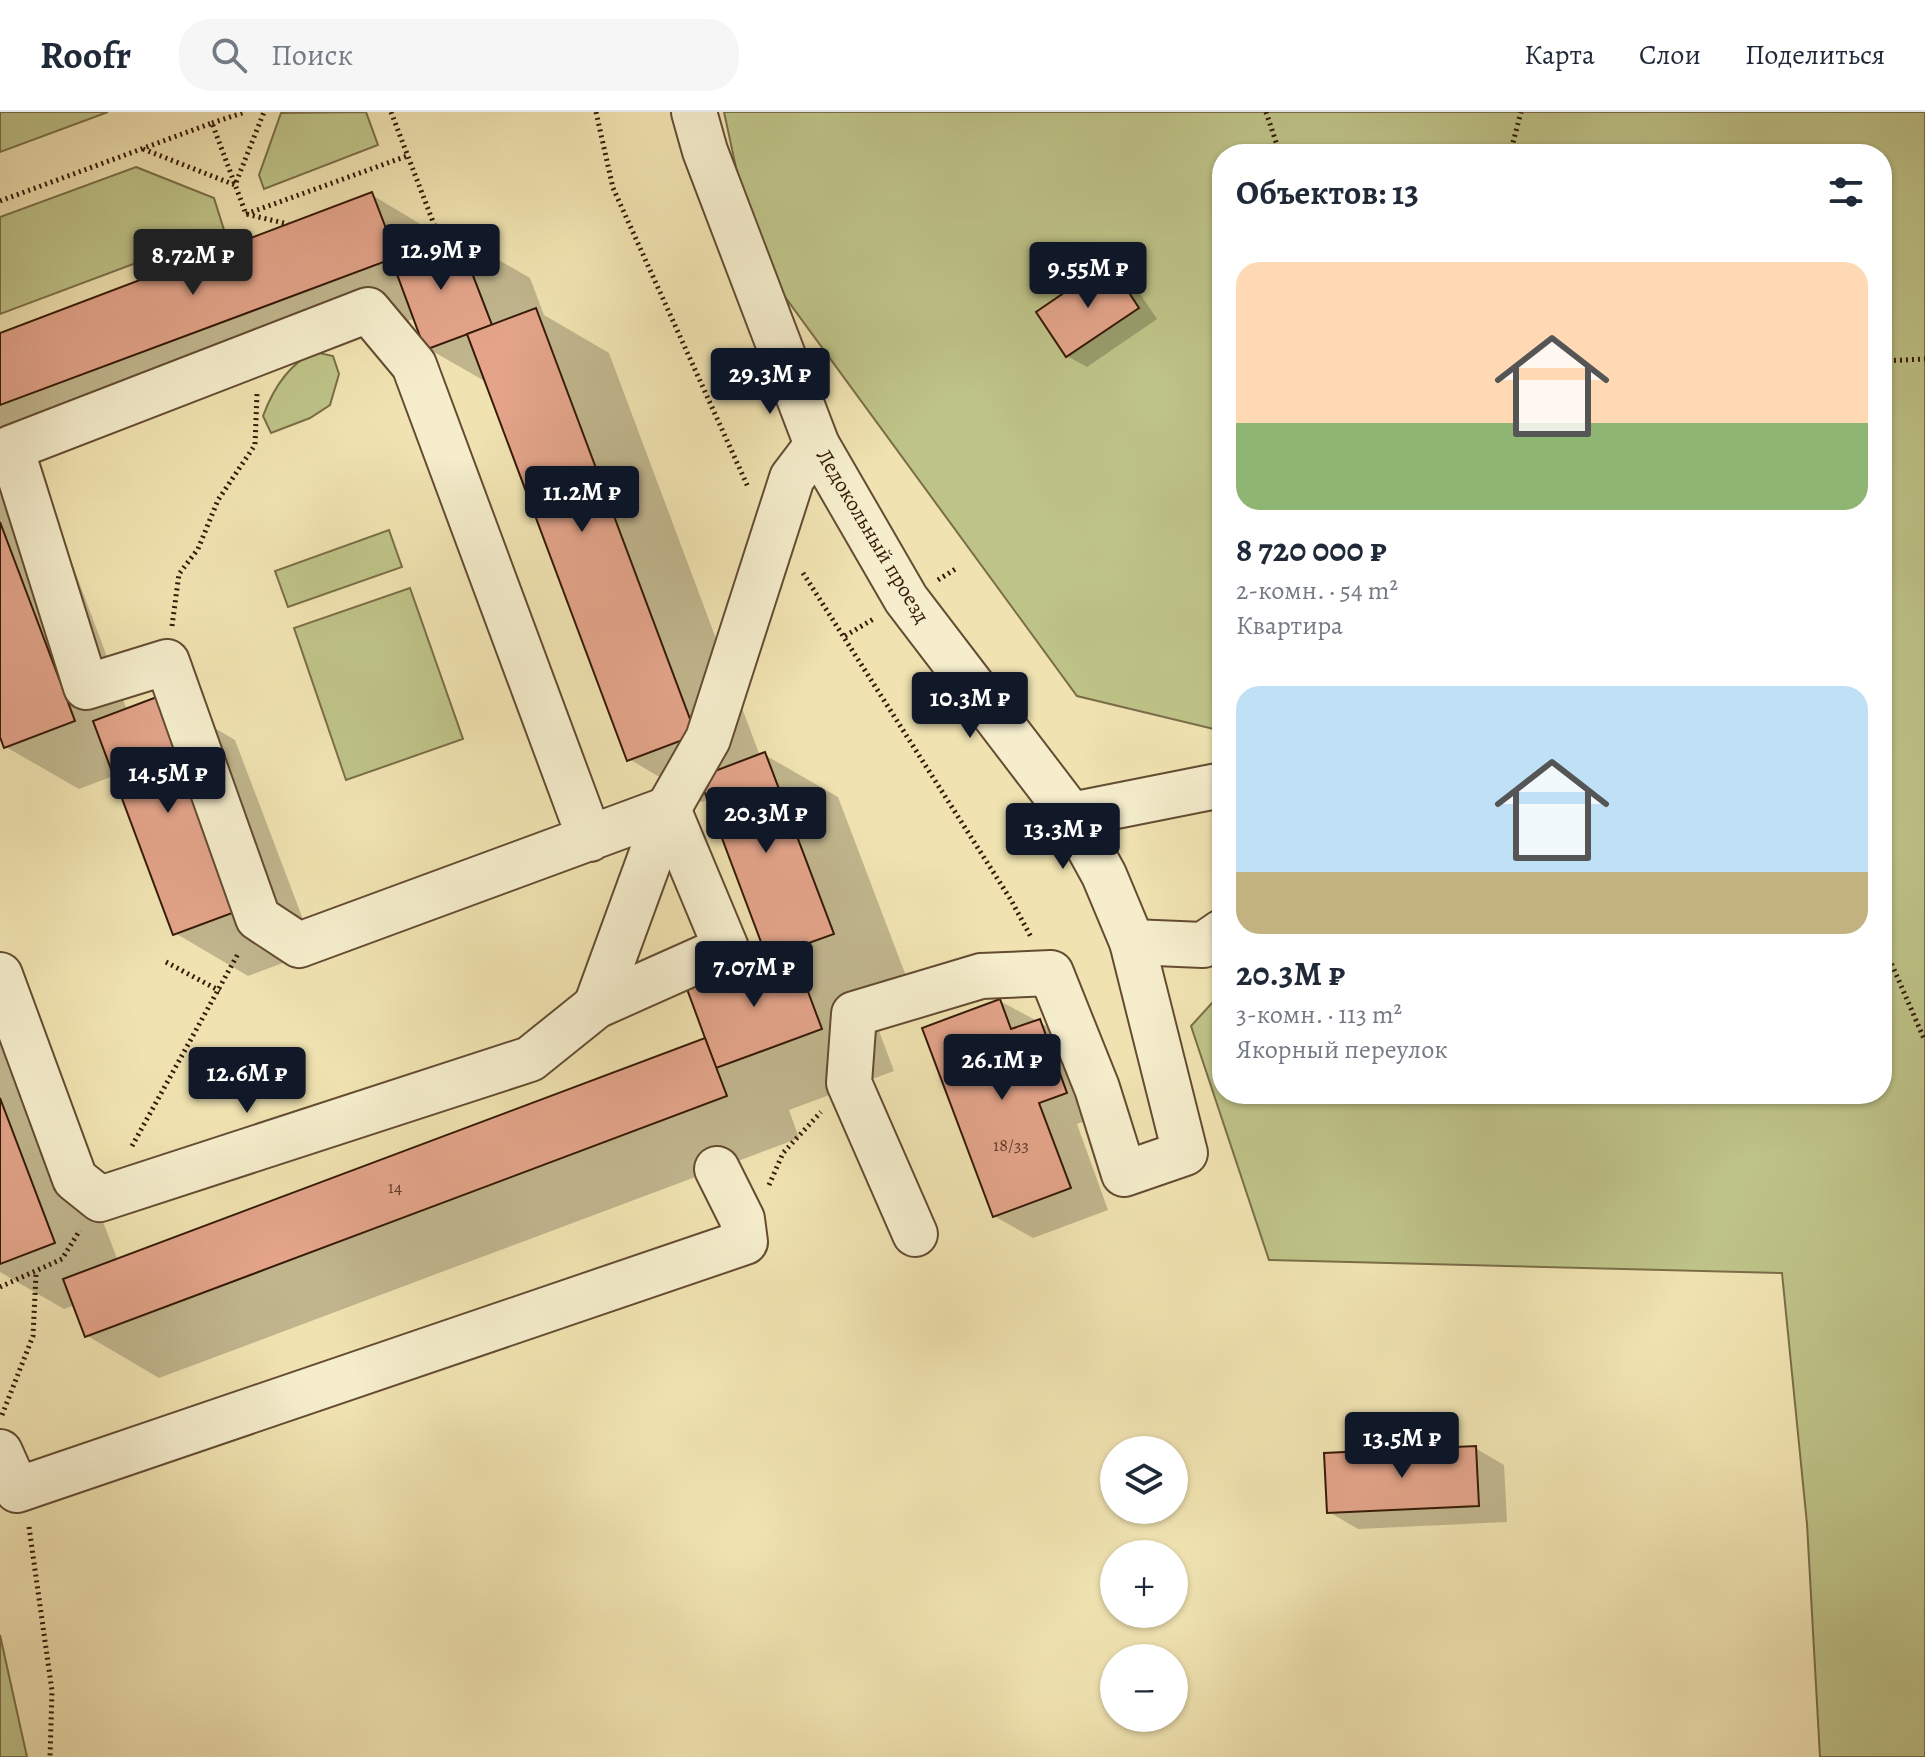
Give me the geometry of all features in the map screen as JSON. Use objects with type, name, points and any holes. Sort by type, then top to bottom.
[{"type":"street","name":"Ледокольный проезд","points":[[694,112],[705,151],[817,445],[906,599],[1071,815],[1104,875],[1132,942],[1185,1153],[1124,1174],[1097,1088],[1051,973],[981,976],[854,1014],[849,1083]]},
{"type":"street","points":[[590,839],[414,365],[368,310],[11,448],[86,687],[167,662],[258,918],[299,945],[590,839],[668,809]]},
{"type":"street","points":[[596,1006],[668,809],[708,739],[792,478],[817,445]]},
{"type":"street","points":[[1071,815],[1212,787]]},
{"type":"street","points":[[0,975],[75,1179],[100,1199],[530,1059],[596,1006],[726,948],[668,809]]},
{"type":"street","points":[[1132,942],[1203,945],[1212,939]]},
{"type":"street","points":[[849,1083],[915,1234]]},
{"type":"street","points":[[8,1471],[745,1242],[742,1219],[717,1169]]},
{"type":"path","points":[[0,201],[245,112]]},
{"type":"path","points":[[235,185],[264,112]]},
{"type":"path","points":[[391,112],[435,227]]},
{"type":"path","points":[[1266,112],[1277,144]]},
{"type":"path","points":[[1513,144],[1521,112]]},
{"type":"path","points":[[212,123],[246,214]]},
{"type":"path","points":[[142,149],[235,185]]},
{"type":"path","points":[[246,214],[407,156]]},
{"type":"path","points":[[246,214],[288,224]]},
{"type":"path","points":[[167,662],[179,574],[198,549],[218,500],[255,445],[259,364],[269,348]]},
{"type":"path","points":[[1892,361],[1925,359]]},
{"type":"path","points":[[166,962],[220,991]]},
{"type":"path","points":[[1892,965],[1925,1041]]},
{"type":"path","points":[[148,1121],[226,975]]},
{"type":"path","points":[[767,1190],[783,1153],[849,1083]]},
{"type":"path","points":[[0,1287],[36,1274],[62,1259]]},
{"type":"path","points":[[0,1419],[33,1336],[36,1274]]},
{"type":"path","points":[[8,1471],[34,1548],[52,1691],[50,1757]]},
{"type":"green space","points":[[0,112],[108,112],[0,152]]},
{"type":"green space","points":[[366,112],[378,145],[264,189],[259,175],[281,113]]},
{"type":"green space","points":[[724,112],[1925,112],[1925,1757],[1820,1757],[1807,1524],[1782,1273],[1269,1260],[1217,1104],[1892,1104],[1892,144],[1212,144],[1212,729],[1077,696],[755,256]]},
{"type":"green space","points":[[136,167],[214,198],[224,230],[0,314],[0,217]]},
{"type":"green space","points":[[315,352],[333,356],[339,374],[330,405],[310,418],[271,433],[263,416],[272,396],[289,370]]},
{"type":"green space","points":[[389,530],[402,567],[288,607],[275,571]]},
{"type":"green space","points":[[410,588],[463,739],[346,780],[294,628]]},
{"type":"green space","points":[[1212,1003],[1212,1089],[1191,1026]]},
{"type":"green space","points":[[0,1635],[27,1757],[0,1757]]},
{"type":"building","points":[[372,192],[397,257],[0,405],[0,333]]},
{"type":"building","points":[[457,234],[492,325],[425,350],[391,258]]},
{"type":"building","points":[[1109,262],[1139,308],[1066,357],[1036,312]]},
{"type":"building","points":[[536,308],[696,735],[627,761],[467,334]]},
{"type":"building","points":[[0,522],[75,721],[4,748],[0,737]]},
{"type":"building","points":[[162,695],[243,909],[173,935],[93,721]]},
{"type":"building","points":[[765,752],[834,934],[767,958],[699,777]]},
{"type":"building","points":[[792,949],[822,1029],[716,1068],[687,989]]},
{"type":"building","points":[[1000,999],[1011,1029],[1040,1019],[1067,1093],[1039,1103],[1071,1188],[993,1217],[922,1028]]},
{"type":"building","points":[[705,1038],[727,1096],[85,1337],[63,1279]]},
{"type":"building","points":[[0,1098],[55,1243],[0,1264]]},
{"type":"building","points":[[1476,1446],[1479,1506],[1327,1513],[1324,1453]]}]
